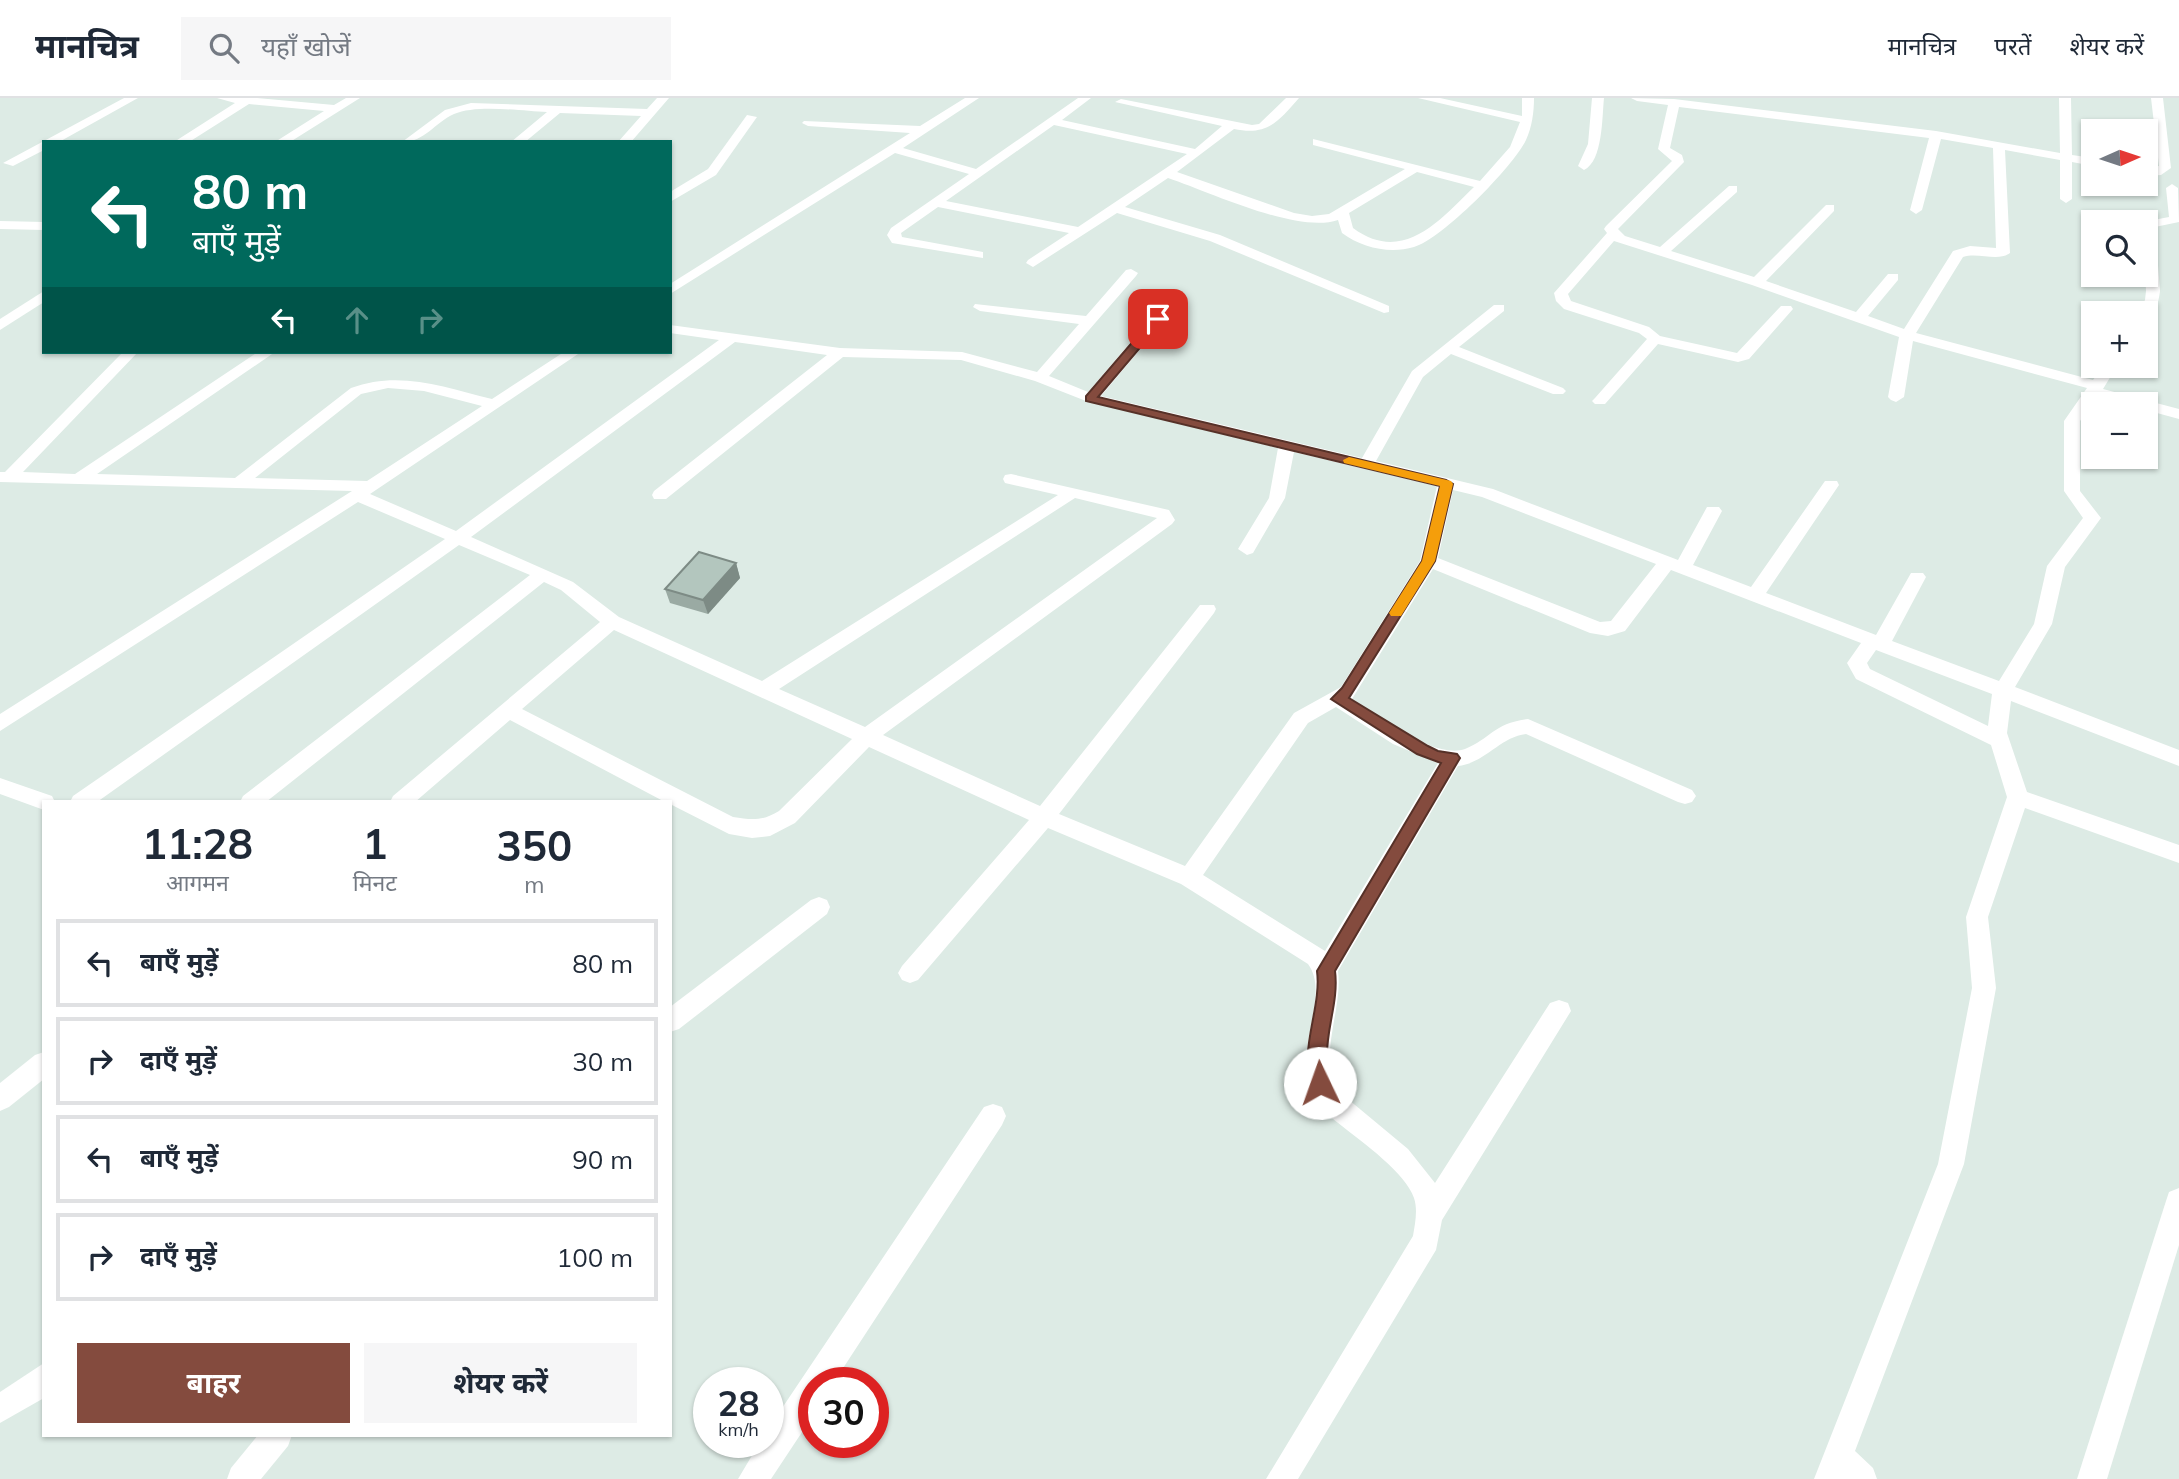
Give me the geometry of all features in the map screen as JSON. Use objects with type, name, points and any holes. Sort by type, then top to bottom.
[{"type":"street","points":[[54,140],[132,98]]},
{"type":"street","points":[[223,98],[335,109]]},
{"type":"street","points":[[284,140],[354,98]]},
{"type":"street","points":[[626,140],[663,98]]},
{"type":"street","points":[[672,289],[974,98]]},
{"type":"street","points":[[978,255],[897,240],[894,235],[1085,98]]},
{"type":"street","points":[[1423,98],[1526,120]]},
{"type":"street","points":[[1343,214],[1347,230],[1355,237],[1382,244],[1405,245],[1424,238],[1482,185],[1515,149],[1526,120],[1528,98]]},
{"type":"street","points":[[1584,166],[1594,144],[1598,98]]},
{"type":"street","points":[[1637,98],[1683,101],[1936,135],[2081,160]]},
{"type":"street","points":[[1771,98],[1774,115]]},
{"type":"street","points":[[2065,98],[2066,199]]},
{"type":"street","points":[[2157,98],[2164,118],[2165,168],[2158,171]]},
{"type":"street","points":[[1121,102],[1230,126],[1258,128],[1289,99]]},
{"type":"street","points":[[183,140],[248,100]]},
{"type":"street","points":[[1683,101],[1664,149],[1678,158],[1678,162],[1611,229],[1620,239],[1757,282],[1907,335],[2104,392]]},
{"type":"street","points":[[411,140],[455,109],[479,106],[649,113]]},
{"type":"street","points":[[519,140],[558,109]]},
{"type":"street","points":[[672,197],[712,172],[751,117]]},
{"type":"street","points":[[1053,121],[1197,153]]},
{"type":"street","points":[[808,123],[925,130]]},
{"type":"street","points":[[1033,263],[1197,153],[1230,126]]},
{"type":"street","points":[[1916,210],[1936,135]]},
{"type":"street","points":[[1317,142],[1482,185]]},
{"type":"street","points":[[9,163],[42,146]]},
{"type":"street","points":[[1896,397],[1907,335],[1958,254],[1970,250],[2003,253],[1999,146]]},
{"type":"street","points":[[895,149],[978,173]]},
{"type":"street","points":[[1167,173],[1292,217],[1322,220],[1343,214],[1414,168]]},
{"type":"street","points":[[2151,301],[2148,225],[2176,219],[2175,190],[2158,179]]},
{"type":"street","points":[[1662,252],[1733,189]]},
{"type":"street","points":[[935,204],[1080,231]]},
{"type":"street","points":[[1115,208],[1215,238],[1384,309]]},
{"type":"street","points":[[1757,282],[1830,208]]},
{"type":"street","points":[[0,225],[42,226]]},
{"type":"street","points":[[1614,234],[1562,293],[1564,304],[1644,330],[1656,339],[1738,358],[1744,356],[1786,309]]},
{"type":"street","points":[[1040,378],[1131,273]]},
{"type":"street","points":[[1860,317],[1893,276]]},
{"type":"street","points":[[1090,398],[1175,299]]},
{"type":"street","points":[[0,326],[40,301]]},
{"type":"street","points":[[980,307],[1090,321]]},
{"type":"street","points":[[1366,464],[1417,374],[1499,308]]},
{"type":"street","points":[[672,328],[730,339],[840,352],[962,356],[1040,378],[1090,398],[1487,494],[2179,758]]},
{"type":"street","points":[[83,800],[459,537],[730,339]]},
{"type":"street","points":[[1600,401],[1656,339]]},
{"type":"street","points":[[1448,348],[1558,391]]},
{"type":"street","points":[[660,495],[840,352]]},
{"type":"street","points":[[4,477],[129,354]]},
{"type":"street","points":[[80,478],[265,354]]},
{"type":"street","points":[[0,724],[571,354]]},
{"type":"street","points":[[1862,1479],[1834,1468],[1951,1164],[1984,988],[1978,917],[2018,797],[1998,740],[2002,692],[2043,624],[2056,566],[2092,518],[2090,512],[2074,498],[2071,428],[2075,414],[2102,378]]},
{"type":"street","points":[[240,482],[367,385],[393,381],[493,404]]},
{"type":"street","points":[[2158,409],[2179,414]]},
{"type":"street","points":[[1247,549],[1277,498],[1287,445]]},
{"type":"street","points":[[4,477],[240,482],[364,490],[566,586],[612,622],[1044,817],[1189,878],[1317,957],[1326,971],[1328,987],[1317,1059],[1320,1083],[1328,1098],[1414,1172],[1426,1194],[1430,1214],[1426,1240],[1281,1479]]},
{"type":"street","points":[[507,710],[729,825],[752,830],[770,827],[787,817],[866,737],[1166,520],[1163,514],[1156,511],[1011,479]]},
{"type":"street","points":[[1189,878],[1301,718],[1311,709],[1338,699],[1348,692],[1429,561],[1446,484]]},
{"type":"street","points":[[1754,597],[1831,485]]},
{"type":"street","points":[[763,690],[1072,493]]},
{"type":"street","points":[[1429,561],[1608,630],[1618,626],[1674,566],[1713,511]]},
{"type":"street","points":[[253,800],[543,574]]},
{"type":"street","points":[[1917,577],[1876,644],[1857,663],[1863,674],[1998,740]]},
{"type":"street","points":[[910,973],[1044,817],[1208,609]]},
{"type":"street","points":[[402,800],[612,622]]},
{"type":"street","points":[[1338,699],[1436,757],[1466,757],[1505,729],[1528,726],[1685,796]]},
{"type":"street","points":[[1326,971],[1452,758]]},
{"type":"street","points":[[0,786],[42,801]]},
{"type":"street","points":[[2018,797],[2179,854]]},
{"type":"street","points":[[672,1019],[819,906]]},
{"type":"street","points":[[1430,1214],[1559,1011]]},
{"type":"street","points":[[0,1099],[42,1065]]},
{"type":"street","points":[[827,1367],[993,1116]]},
{"type":"street","points":[[2092,1479],[2179,1201]]},
{"type":"street","points":[[0,1408],[30,1391],[42,1380]]},
{"type":"street","points":[[753,1479],[798,1411]]},
{"type":"street","points":[[242,1479],[275,1437]]},
{"type":"building","points":[[699,552],[736,563],[703,600],[665,589]]},
{"type":"slow traffic","points":[[1349,460],[1446,484],[1429,561],[1396,613]]},
{"type":"route","points":[[1158,319],[1090,398],[1446,484],[1429,561],[1348,692],[1338,699],[1422,750],[1436,757],[1452,758],[1326,971],[1328,987],[1317,1059],[1320,1083]]}]
